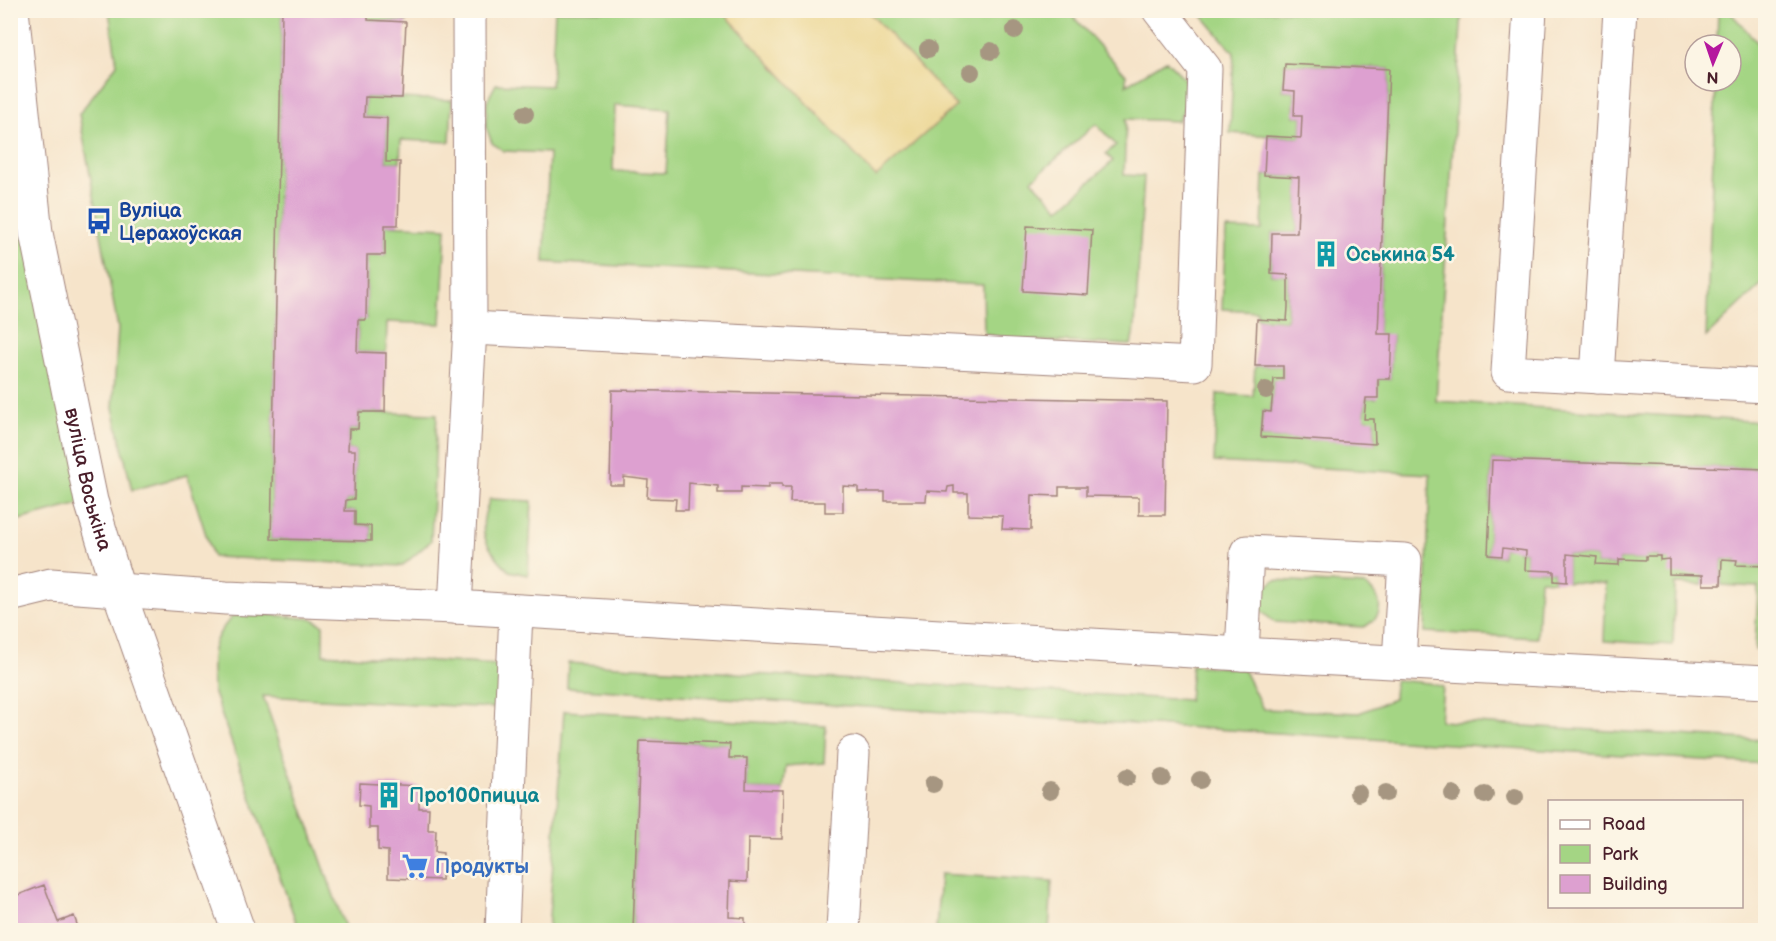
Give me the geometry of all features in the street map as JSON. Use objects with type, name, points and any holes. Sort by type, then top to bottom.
[{"type":"street","name":"вуліца Воськіна","points":[[12,10],[36,233],[91,501],[118,589],[238,930]]},
{"type":"street","points":[[455,607],[470,328],[470,10]]},
{"type":"street","points":[[470,328],[1195,364],[1205,69],[1159,10]]},
{"type":"street","points":[[1530,10],[1508,372],[1766,386]]},
{"type":"street","points":[[1597,377],[1620,10]]},
{"type":"street","points":[[1242,654],[1247,552],[1405,560],[1399,662]]},
{"type":"street","points":[[10,595],[51,585],[226,598],[455,607],[1242,654],[1766,682]]},
{"type":"street","points":[[502,930],[516,612]]},
{"type":"street","points":[[843,930],[853,753]]},
{"type":"green space","points":[[10,11],[91,501],[11,522]]},
{"type":"green space","points":[[109,11],[282,11],[271,539],[371,541],[371,526],[355,525],[355,511],[345,511],[346,500],[354,499],[355,450],[348,450],[349,429],[358,429],[359,412],[437,414],[431,541],[402,566],[213,557],[187,475],[132,490],[113,408],[118,328],[79,114],[117,64]]},
{"type":"green space","points":[[368,11],[407,11],[406,22],[368,20]]},
{"type":"green space","points":[[555,11],[1068,11],[1126,75],[1126,85],[1166,60],[1187,81],[1188,100],[1178,121],[1126,119],[1124,175],[1144,176],[1135,326],[1131,345],[1000,339],[984,333],[983,285],[544,262],[549,153],[504,151],[492,143],[486,127],[487,101],[496,84],[551,86]],"holes":[[[615,105],[670,109],[666,173],[613,171]],[[1096,124],[1116,145],[1106,154],[1113,161],[1059,209],[1032,180]]]},
{"type":"green space","points":[[1198,11],[1462,11],[1436,401],[1765,422],[1765,469],[1492,460],[1488,555],[1502,556],[1503,548],[1518,548],[1518,551],[1526,551],[1526,570],[1554,571],[1554,581],[1540,580],[1537,638],[1425,632],[1430,474],[1214,462],[1217,394],[1253,396],[1255,366],[1283,366],[1283,379],[1274,380],[1271,412],[1263,411],[1261,437],[1375,443],[1374,420],[1364,419],[1366,398],[1377,398],[1378,379],[1390,379],[1392,335],[1378,334],[1389,69],[1285,64],[1283,90],[1295,91],[1294,116],[1302,116],[1301,138],[1230,133],[1234,53]]},
{"type":"green space","points":[[1718,11],[1729,11],[1765,51],[1766,280],[1706,337],[1716,93],[1743,93],[1743,33],[1717,33]]},
{"type":"green space","points":[[365,97],[452,100],[450,142],[401,140],[400,162],[386,162],[387,118],[364,117]]},
{"type":"green space","points":[[1264,175],[1299,177],[1297,233],[1272,233],[1271,274],[1288,275],[1287,321],[1257,319],[1257,311],[1222,309],[1226,229],[1262,230]]},
{"type":"green space","points":[[385,225],[446,228],[441,324],[387,322],[386,353],[357,352],[358,320],[366,319],[367,255],[385,255]]},
{"type":"green space","points":[[490,499],[532,501],[528,575],[509,571],[494,554],[485,538],[483,521]]},
{"type":"green space","points":[[1567,554],[1597,557],[1596,564],[1619,565],[1619,559],[1645,560],[1646,556],[1660,556],[1660,560],[1669,559],[1703,575],[1703,585],[1675,584],[1673,645],[1604,641],[1606,584],[1567,582]]},
{"type":"green space","points":[[1722,559],[1737,560],[1736,564],[1764,566],[1765,649],[1755,649],[1758,587],[1721,585]]},
{"type":"green space","points":[[1275,580],[1365,585],[1379,601],[1379,612],[1371,623],[1364,627],[1274,622],[1260,610],[1261,592]]},
{"type":"green space","points":[[273,615],[313,619],[323,625],[323,654],[514,666],[512,709],[263,696],[346,930],[299,930],[213,691],[213,650],[225,625],[233,616]]},
{"type":"green space","points":[[568,663],[1189,700],[1192,665],[1243,669],[1263,709],[1359,713],[1394,699],[1395,680],[1429,683],[1443,687],[1440,721],[1765,740],[1765,764],[567,688]]},
{"type":"green space","points":[[564,711],[826,726],[824,763],[786,766],[783,790],[746,789],[747,759],[729,758],[729,744],[640,741],[633,930],[548,930]]},
{"type":"green space","points":[[940,874],[1052,881],[1049,930],[936,930]]},
{"type":"sand","points":[[722,11],[868,11],[956,106],[876,177]]},
{"type":"building","points":[[282,10],[368,10],[368,20],[406,22],[402,98],[365,97],[364,117],[387,118],[386,162],[400,162],[398,225],[385,225],[385,255],[367,255],[366,320],[358,320],[357,352],[386,353],[385,412],[359,412],[358,429],[349,429],[348,450],[355,450],[354,499],[346,500],[345,511],[355,511],[355,525],[371,526],[371,541],[271,539]]},
{"type":"building","name":"Оськина 54","points":[[1285,64],[1389,69],[1378,334],[1392,334],[1390,379],[1378,379],[1378,398],[1366,398],[1364,419],[1374,419],[1375,444],[1261,437],[1263,411],[1271,412],[1274,379],[1283,379],[1283,366],[1255,366],[1257,319],[1287,321],[1288,307],[1288,275],[1271,274],[1272,233],[1297,233],[1299,177],[1264,175],[1266,136],[1301,138],[1302,116],[1294,116],[1295,91],[1283,90]]},
{"type":"building","points":[[1027,226],[1092,230],[1088,295],[1023,291]]},
{"type":"building","points":[[612,390],[1167,401],[1165,515],[1139,515],[1139,497],[1086,496],[1086,487],[1059,487],[1059,496],[1032,495],[1031,530],[1002,529],[1003,516],[968,515],[968,493],[954,493],[954,486],[948,487],[947,492],[927,491],[926,501],[885,501],[885,492],[858,492],[858,487],[843,486],[843,512],[825,512],[825,502],[790,502],[791,487],[782,487],[782,484],[768,484],[768,488],[741,487],[741,493],[718,493],[718,486],[689,483],[688,510],[675,510],[676,499],[647,498],[648,480],[624,477],[624,485],[610,485]]},
{"type":"building","points":[[1492,460],[1766,469],[1766,566],[1736,565],[1737,560],[1722,559],[1721,585],[1703,585],[1703,575],[1669,574],[1669,559],[1660,560],[1660,556],[1646,556],[1646,560],[1619,559],[1619,565],[1596,564],[1597,557],[1567,554],[1567,582],[1554,581],[1554,571],[1525,570],[1526,551],[1503,548],[1502,556],[1488,555]]},
{"type":"building","points":[[640,741],[730,744],[729,758],[747,758],[746,789],[783,790],[782,839],[748,838],[747,882],[730,881],[729,917],[745,918],[745,930],[633,930]]},
{"type":"building","points":[[360,783],[419,786],[419,808],[429,808],[428,830],[436,830],[435,852],[443,853],[442,880],[388,878],[388,851],[378,850],[378,828],[369,828],[369,806],[359,805]]},
{"type":"building","points":[[44,885],[58,922],[74,916],[79,930],[10,930],[10,898]]},
{"type":"place","name":"Вуліца Церахоўская","points":[[99,221]]},
{"type":"place","name":"Оськина 54","points":[[1326,254]]},
{"type":"place","name":"Про100пицца","points":[[389,795]]},
{"type":"place","name":"Продукты","points":[[415,866]]}]
